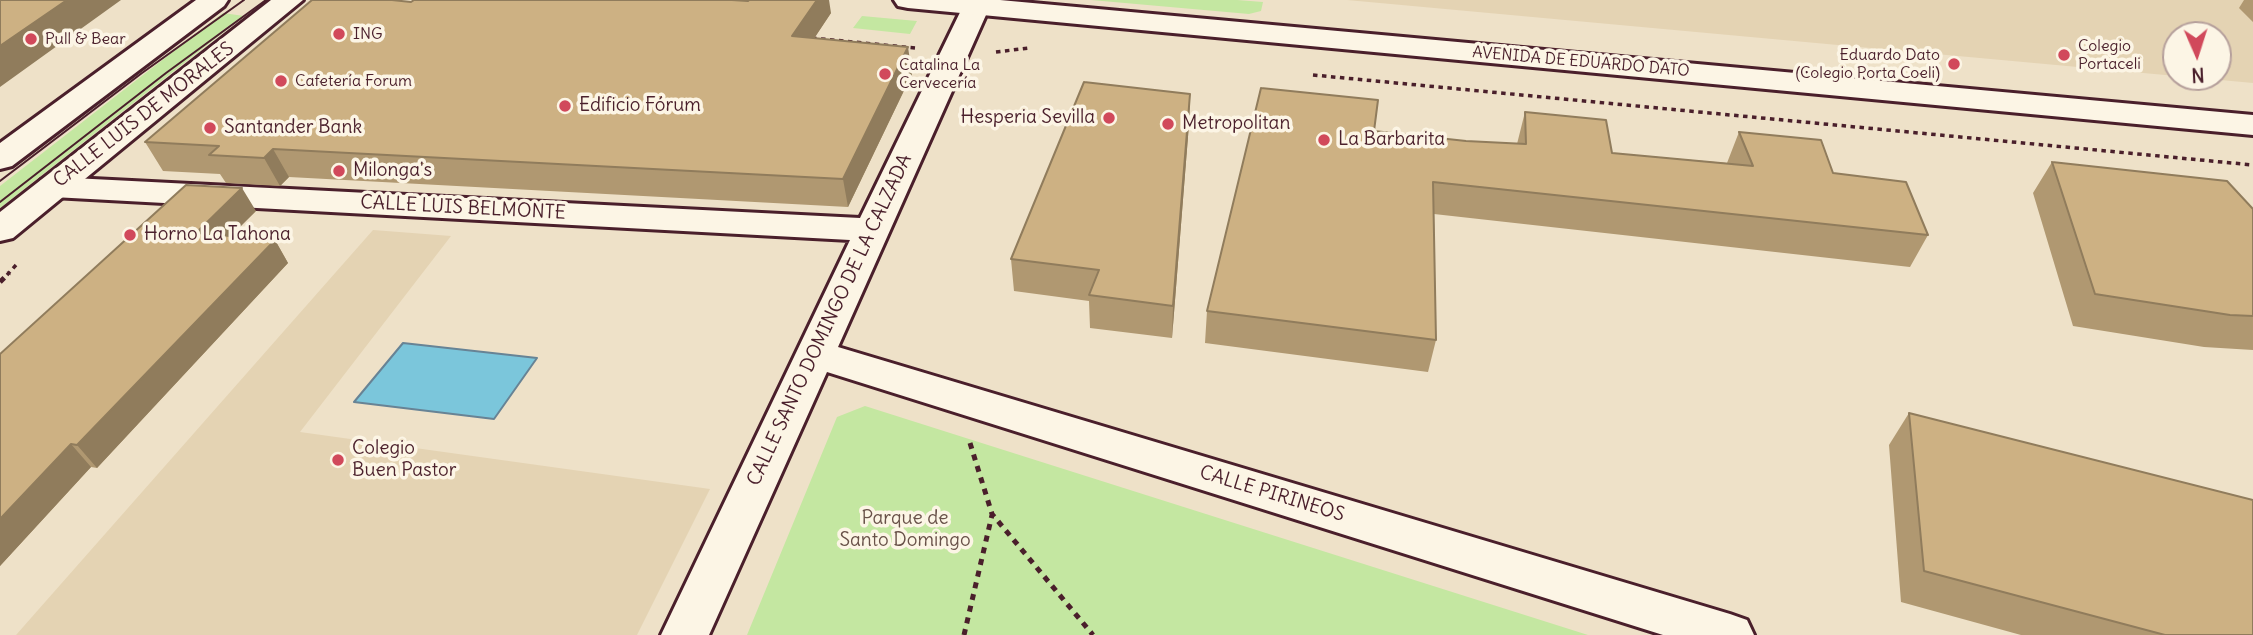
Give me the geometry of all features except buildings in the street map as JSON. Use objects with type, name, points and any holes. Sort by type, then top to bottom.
[{"type":"street","points":[[0,159],[214,0]]},
{"type":"street","name":"CALLE LUIS DE MORALES","points":[[0,230],[289,0]]},
{"type":"street","name":"AVENIDA DE EDUARDO DATO","points":[[908,0],[2253,125]]},
{"type":"street","name":"CALLE SANTO DOMINGO DE LA CALZADA","points":[[685,635],[976,6]]},
{"type":"street","name":"CALLE LUIS BELMONTE","points":[[53,187],[872,230]]},
{"type":"street","name":"CALLE PIRINEOS","points":[[814,354],[1730,635]]},
{"type":"path","points":[[811,38],[923,49]]},
{"type":"path","points":[[990,53],[1016,48],[1042,49]]},
{"type":"path","points":[[1304,74],[2253,166]]},
{"type":"path","points":[[991,408],[969,439],[992,514],[1093,635]]},
{"type":"path","points":[[964,635],[992,514]]},
{"type":"shaded area","name":"Colegio Portaceli","points":[[1347,0],[2253,0],[2253,83],[2232,81],[2232,21],[2162,21],[2162,75]]},
{"type":"shaded area","name":"Colegio Buen Pastor","points":[[373,230],[451,236],[300,432],[710,489],[637,635],[16,635]]},
{"type":"green space","points":[[1091,0],[1263,2],[1261,11],[1249,14]]},
{"type":"green space","points":[[223,13],[244,16],[0,208],[0,186]]},
{"type":"green space","points":[[862,16],[917,21],[910,34],[853,28]]},
{"type":"green space","name":"Parque de Santo Domingo","points":[[865,406],[1588,635],[747,635],[837,417]]},
{"type":"water","points":[[403,343],[537,358],[494,419],[354,402]]},
{"type":"tram line","points":[[0,181],[142,73],[244,0]]},
{"type":"tram line","points":[[0,202],[166,73],[266,0]]},
{"type":"place","name":"ING","points":[[339,34]]},
{"type":"place","name":"Pull & Bear","points":[[31,39]]},
{"type":"place","name":"Colegio Portaceli","points":[[2064,55]]},
{"type":"place","name":"Eduardo Dato (Colegio Porta Coeli)","points":[[1954,64]]},
{"type":"place","name":"Catalina La Cervecería","points":[[885,74]]},
{"type":"place","name":"Cafetería Forum","points":[[281,81]]},
{"type":"place","name":"Edificio Fórum","points":[[565,106]]},
{"type":"place","name":"Hesperia Sevilla","points":[[1109,118]]},
{"type":"place","name":"Metropolitan","points":[[1168,124]]},
{"type":"place","name":"Santander Bank","points":[[210,128]]},
{"type":"place","name":"La Barbarita","points":[[1324,140]]},
{"type":"place","name":"Milonga's","points":[[339,171]]},
{"type":"place","name":"Horno La Tahona","points":[[130,235]]},
{"type":"place","name":"Colegio Buen Pastor","points":[[338,460]]}]
